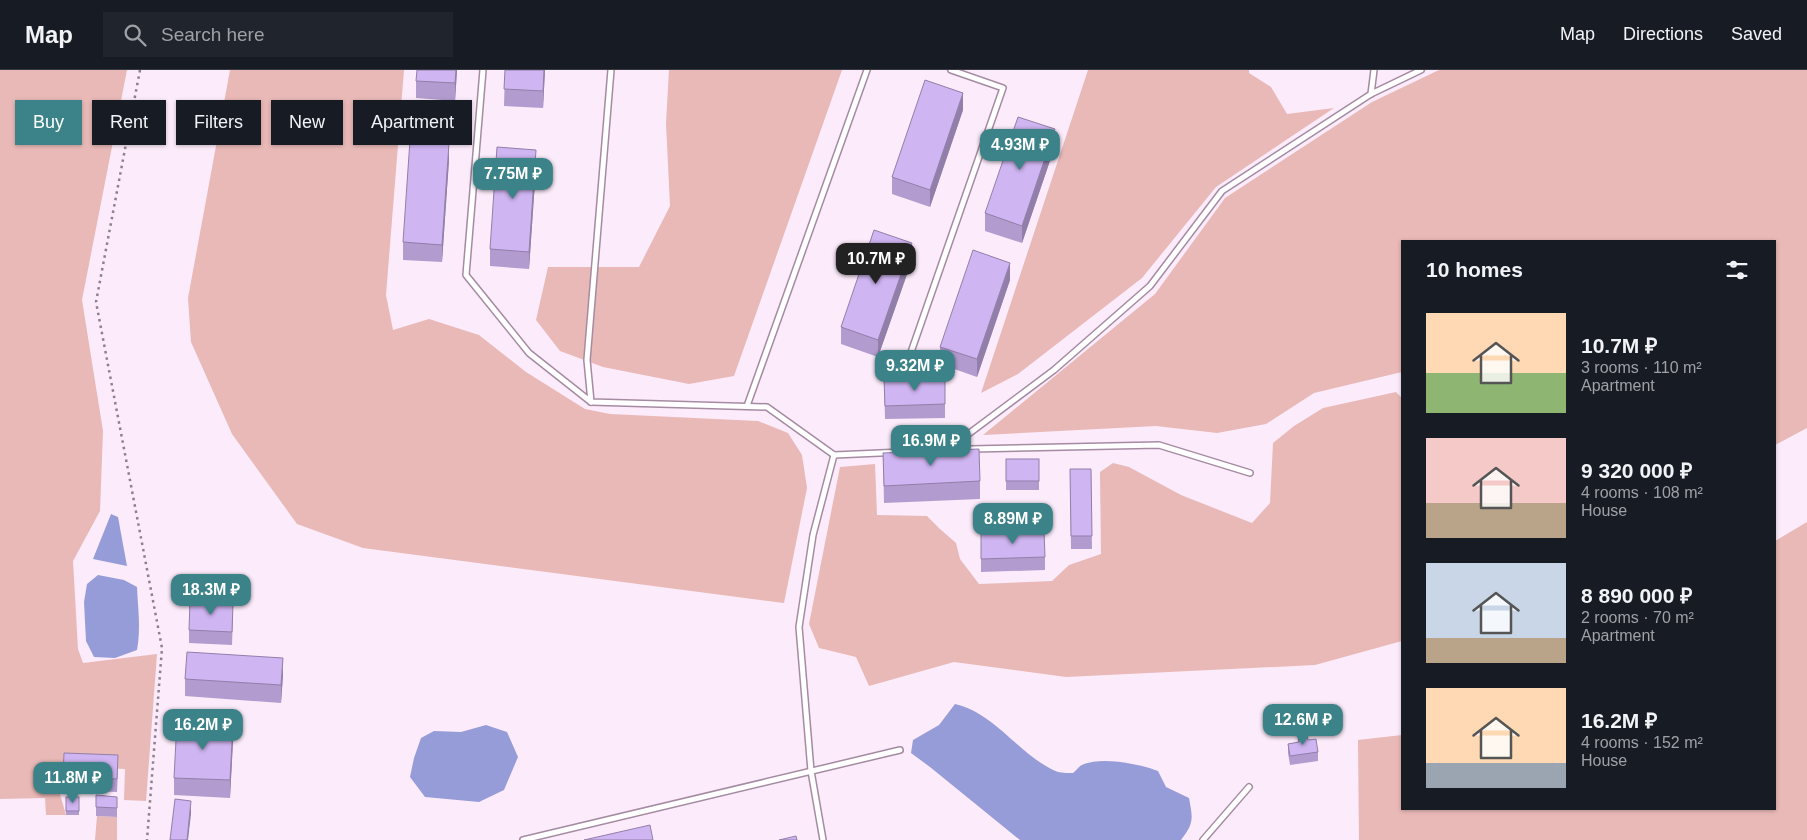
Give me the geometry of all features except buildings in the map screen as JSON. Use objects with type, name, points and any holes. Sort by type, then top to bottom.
[{"type":"lane","points":[[483,70],[466,275],[529,352],[591,402],[766,407],[834,455],[1159,444],[1250,473]]},
{"type":"lane","points":[[591,402],[587,360],[611,70]]},
{"type":"lane","points":[[747,406],[867,70]]},
{"type":"lane","points":[[910,355],[1003,88],[951,70]]},
{"type":"lane","points":[[1371,94],[1374,70]]},
{"type":"lane","points":[[947,450],[1054,370],[1150,286],[1222,191],[1371,94],[1421,70]]},
{"type":"lane","points":[[823,840],[811,771],[800,627],[813,535],[834,455]]},
{"type":"lane","points":[[523,840],[900,750]]},
{"type":"lane","points":[[1203,840],[1249,787]]},
{"type":"path","points":[[140,70],[96,302],[162,648],[147,840]]},
{"type":"shaded area","points":[[0,70],[127,70],[121,100],[92,100],[92,145],[112,145],[82,300],[103,431],[100,511],[73,561],[78,649],[83,663],[157,654],[146,801],[124,800],[125,769],[61,767],[60,794],[66,815],[46,815],[45,798],[0,799]]},
{"type":"shaded area","points":[[230,70],[404,70],[402,100],[353,100],[353,145],[398,145],[386,295],[393,330],[429,319],[479,335],[526,372],[585,409],[610,414],[758,421],[788,433],[802,455],[807,488],[784,603],[363,548],[297,524],[232,434],[191,342],[188,298],[216,145],[261,145],[261,100],[224,100]]},
{"type":"shaded area","points":[[669,70],[842,70],[734,376],[689,384],[603,367],[560,351],[536,320],[548,267],[639,267],[670,206],[666,123]]},
{"type":"shaded area","points":[[1088,70],[1249,70],[1249,73],[1271,87],[1287,114],[1334,108],[1216,187],[1142,278],[1018,374],[981,393]]},
{"type":"shaded area","points":[[1439,70],[1807,70],[1807,428],[1776,444],[1776,240],[1401,240],[1401,372],[1314,393],[1266,424],[1217,433],[1156,426],[983,435],[1155,294],[1225,198],[1372,102]]},
{"type":"shaded area","points":[[1396,392],[1401,397],[1401,641],[1315,665],[1066,677],[954,662],[869,686],[856,657],[819,648],[809,624],[840,467],[875,464],[877,515],[927,516],[956,543],[960,559],[979,584],[1052,581],[1069,565],[1101,554],[1100,472],[1113,463],[1129,467],[1181,495],[1252,523],[1270,503],[1273,443],[1294,426],[1323,408]]},
{"type":"shaded area","points":[[1807,522],[1807,840],[1359,840],[1358,740],[1401,735],[1401,810],[1776,810],[1776,540]]},
{"type":"shaded area","points":[[97,816],[117,817],[117,840],[95,840]]},
{"type":"water","points":[[111,514],[118,517],[127,566],[93,559]]},
{"type":"water","points":[[98,575],[124,580],[137,587],[139,627],[137,650],[115,658],[94,657],[86,641],[84,602],[87,584]]},
{"type":"water","points":[[955,704],[970,709],[983,717],[1044,765],[1058,772],[1073,773],[1082,765],[1099,761],[1131,764],[1158,771],[1166,787],[1189,798],[1192,816],[1188,829],[1181,840],[1020,840],[911,753],[913,740],[939,725]]},
{"type":"water","points":[[486,725],[507,732],[518,757],[504,790],[479,802],[425,797],[410,777],[421,738],[434,731],[461,732]]}]
